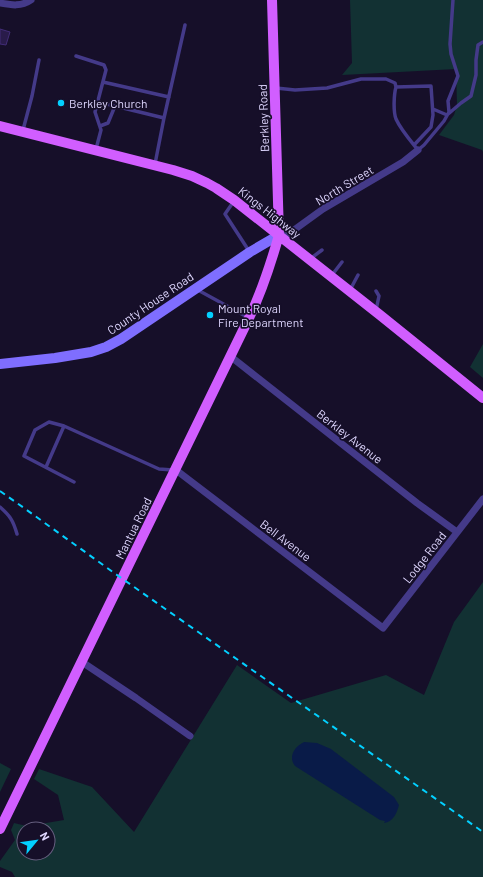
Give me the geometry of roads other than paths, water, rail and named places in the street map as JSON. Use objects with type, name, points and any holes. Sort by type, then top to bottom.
[{"type":"main road","name":"Berkley Road","points":[[272,0],[279,235]]},
{"type":"main road","name":"Kings Highway","points":[[0,126],[155,165],[192,176],[216,188],[234,200],[310,259],[483,398]]},
{"type":"main road","name":"Mantua Road","points":[[0,829],[257,302],[279,235]]},
{"type":"street","points":[[0,3],[19,6],[31,0]]},
{"type":"street","name":"North Street","points":[[279,235],[289,233],[323,209],[403,162],[416,148]]},
{"type":"street","name":"County House Road","points":[[0,364],[56,358],[91,352],[106,347],[121,339],[250,252],[279,235]]},
{"type":"street","name":"Berkley Avenue","points":[[230,356],[457,532]]},
{"type":"street","name":"Bell Avenue","points":[[176,470],[383,628]]},
{"type":"street","name":"Lodge Road","points":[[383,628],[483,499]]},
{"type":"street","points":[[82,662],[190,736]]},
{"type":"lane","points":[[416,148],[424,145],[444,121],[449,112],[448,101],[458,76],[451,54],[450,44],[453,0]]},
{"type":"lane","points":[[155,165],[185,25]]},
{"type":"lane","points":[[447,115],[471,96],[476,75],[478,45],[483,42]]},
{"type":"lane","points":[[76,56],[104,65],[106,70],[95,112],[101,130],[96,150]]},
{"type":"lane","points":[[23,132],[39,60]]},
{"type":"lane","points":[[275,88],[295,90],[327,88],[361,79],[386,79],[395,83],[396,87],[394,95],[396,118],[416,148]]},
{"type":"lane","points":[[103,82],[169,97]]},
{"type":"lane","points":[[396,87],[431,86],[433,109],[431,127],[416,148]]},
{"type":"lane","points":[[98,102],[164,118]]},
{"type":"lane","points":[[100,126],[108,123],[115,106]]},
{"type":"lane","points":[[433,109],[447,115]]},
{"type":"lane","points":[[234,200],[225,214],[250,252]]},
{"type":"lane","points":[[310,259],[322,250]]},
{"type":"lane","points":[[331,276],[342,262]]},
{"type":"lane","points":[[349,290],[358,276]]},
{"type":"lane","points":[[195,288],[249,318]]},
{"type":"lane","points":[[376,291],[379,296],[376,311]]},
{"type":"lane","points":[[74,482],[24,456],[35,430],[49,422],[64,426],[159,469],[176,470]]},
{"type":"lane","points":[[46,467],[64,426]]},
{"type":"lane","points":[[0,507],[14,522],[17,534]]},
{"type":"water","points":[[304,742],[317,743],[331,749],[394,797],[399,805],[396,814],[392,819],[384,823],[385,821],[380,820],[295,766],[292,759],[293,752],[300,744]]},
{"type":"railway","points":[[0,491],[483,832]]},
{"type":"place","name":"Berkley Church","points":[[61,103]]},
{"type":"place","name":"Mount Royal Fire Department","points":[[210,315]]}]
